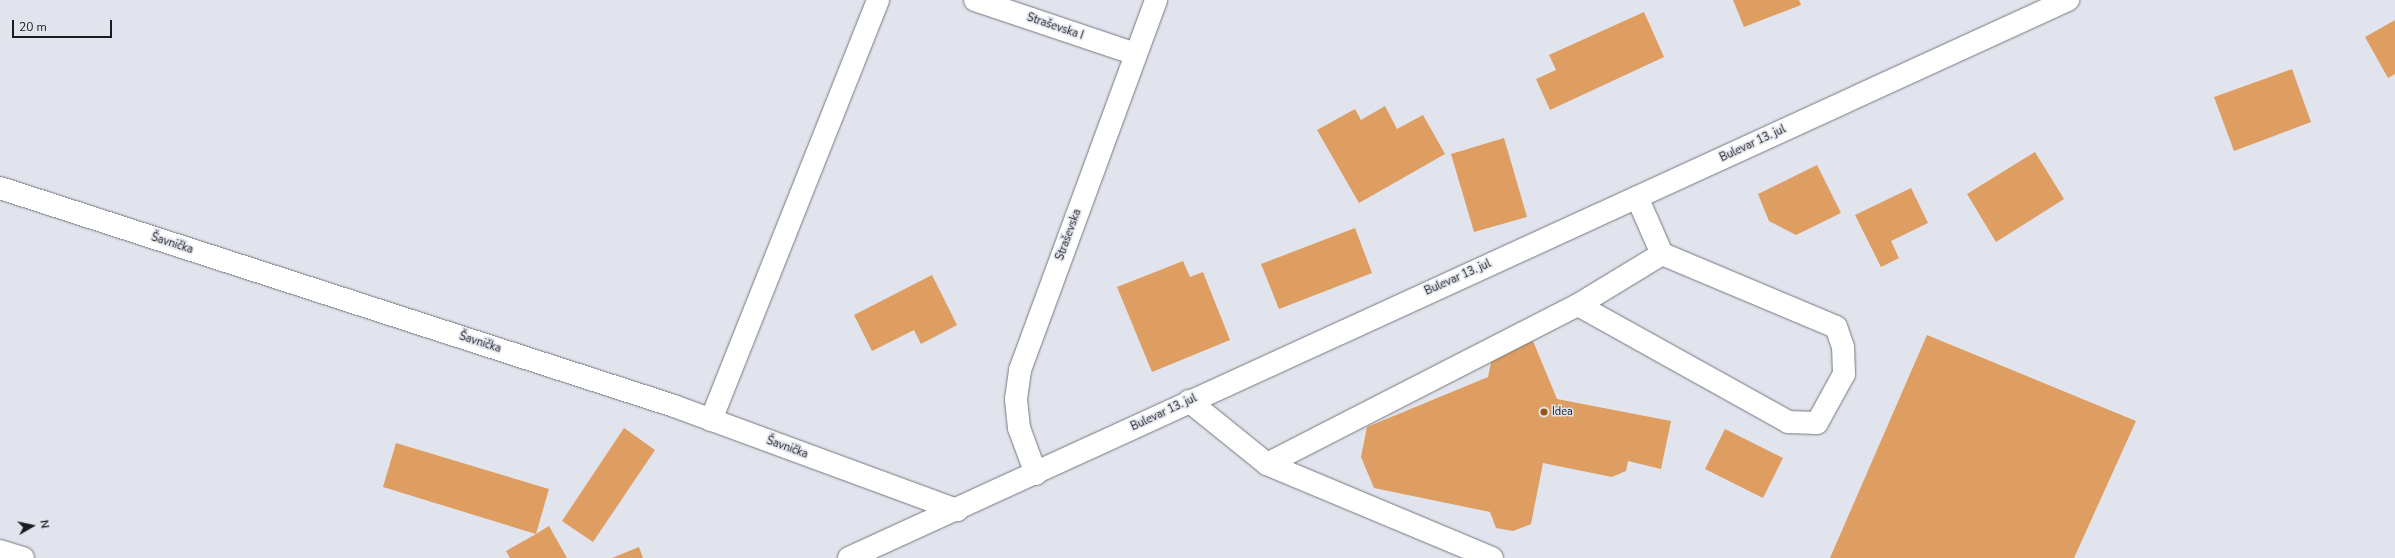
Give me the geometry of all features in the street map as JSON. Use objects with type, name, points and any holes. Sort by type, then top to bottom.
[{"type":"street","points":[[711,420],[878,0]]},
{"type":"street","name":"Straševska I","points":[[975,0],[1135,54]]},
{"type":"street","name":"Straševska","points":[[1036,474],[1019,428],[1016,399],[1020,370],[1156,0]]},
{"type":"street","name":"Bulevar 13. jul","points":[[849,558],[1036,474],[1189,401],[2068,0]]},
{"type":"street","name":"Šavnička","points":[[0,188],[711,420],[957,510]]},
{"type":"street","points":[[1578,305],[1788,422],[1817,423],[1844,374],[1844,347],[1836,327],[1662,254],[1637,197]]},
{"type":"street","points":[[1267,464],[1578,305],[1662,254]]},
{"type":"street","points":[[1189,401],[1267,464],[1492,558]]},
{"type":"street","points":[[0,551],[23,558]]},
{"type":"building","points":[[1733,0],[1799,0],[1801,5],[1744,27]]},
{"type":"building","points":[[1644,12],[1664,57],[1550,110],[1536,79],[1556,70],[1549,55]]},
{"type":"building","points":[[2395,20],[2395,74],[2388,78],[2365,37]]},
{"type":"building","points":[[2292,69],[2311,122],[2234,151],[2214,97]]},
{"type":"building","points":[[1385,106],[1397,129],[1423,115],[1445,154],[1359,203],[1317,130],[1355,109],[1361,120]]},
{"type":"building","points":[[1504,138],[1527,217],[1474,232],[1451,154]]},
{"type":"building","points":[[2035,152],[2064,199],[1996,242],[1967,194]]},
{"type":"building","points":[[1817,165],[1841,213],[1796,235],[1769,221],[1758,194]]},
{"type":"building","points":[[1911,188],[1928,223],[1891,241],[1899,258],[1881,267],[1855,215]]},
{"type":"building","points":[[1355,228],[1372,273],[1279,309],[1261,264]]},
{"type":"building","points":[[1183,261],[1190,277],[1203,272],[1230,340],[1152,372],[1117,287]]},
{"type":"building","points":[[932,275],[957,325],[921,344],[914,330],[872,351],[854,315]]},
{"type":"building","points":[[1927,335],[2136,421],[2074,558],[1830,558]]},
{"type":"building","points":[[1533,341],[1557,399],[1671,421],[1661,469],[1628,461],[1626,471],[1612,477],[1543,463],[1531,524],[1513,531],[1496,528],[1490,512],[1374,488],[1361,457],[1367,427],[1488,377],[1492,358]]},
{"type":"building","points":[[624,428],[655,450],[593,542],[562,521]]},
{"type":"building","points":[[1725,429],[1783,458],[1763,498],[1705,469]]},
{"type":"building","points":[[396,443],[549,489],[536,534],[383,487]]},
{"type":"building","points":[[549,526],[567,558],[510,558],[506,551]]},
{"type":"building","points":[[639,547],[643,558],[612,558]]},
{"type":"place","name":"Idea","points":[[1544,412]]}]
